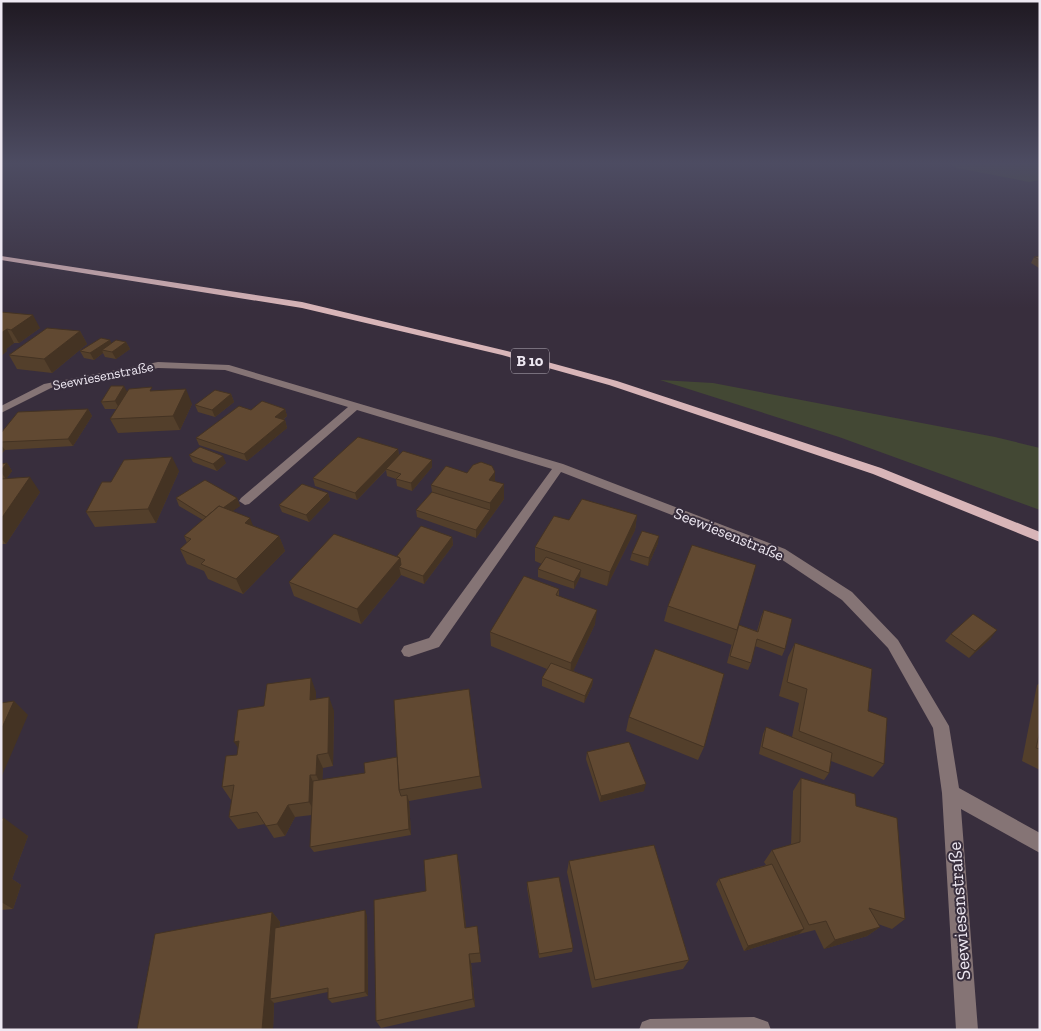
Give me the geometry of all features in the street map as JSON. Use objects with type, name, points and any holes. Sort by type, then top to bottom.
[{"type":"main road","name":"B 10","points":[[1,258],[302,305],[504,354],[613,383],[877,471],[1040,537]]},
{"type":"street","name":"Seewiesenstraße","points":[[1,410],[48,386],[158,365],[226,367],[558,467],[780,552],[847,596],[892,644],[941,726],[951,793],[967,1030]]},
{"type":"street","points":[[246,501],[355,406]]},
{"type":"street","points":[[409,651],[434,643],[558,467]]},
{"type":"street","points":[[951,793],[1040,844]]},
{"type":"street","points":[[650,1030],[754,1028],[760,1030]]},
{"type":"green space","points":[[660,380],[713,383],[995,437],[1040,448],[1040,510],[839,437]]},
{"type":"building","points":[[1,312],[33,315],[11,330],[7,329],[1,333]]},
{"type":"building","points":[[47,328],[80,331],[44,359],[9,355]]},
{"type":"building","points":[[101,338],[110,340],[90,353],[80,351]]},
{"type":"building","points":[[116,340],[126,342],[112,352],[102,350]]},
{"type":"building","points":[[111,386],[124,386],[115,401],[101,402]]},
{"type":"building","points":[[152,387],[150,391],[186,389],[173,416],[110,419],[129,389]]},
{"type":"building","points":[[215,390],[231,394],[212,410],[195,405]]},
{"type":"building","points":[[262,401],[285,409],[275,417],[285,420],[244,454],[196,438],[239,406],[251,410]]},
{"type":"building","points":[[88,409],[68,439],[1,442],[1,433],[18,412]]},
{"type":"building","points":[[358,437],[398,449],[355,493],[313,478]]},
{"type":"building","points":[[200,447],[223,456],[213,464],[189,455]]},
{"type":"building","points":[[403,451],[432,460],[411,483],[396,479],[401,474],[386,469]]},
{"type":"building","points":[[172,457],[148,509],[86,512],[102,482],[111,482],[124,460]]},
{"type":"building","points":[[481,462],[492,466],[495,472],[489,480],[504,484],[490,503],[431,485],[446,466],[467,473],[473,465]]},
{"type":"building","points":[[7,463],[1,470],[1,464]]},
{"type":"building","points":[[30,477],[1,519],[1,479]]},
{"type":"building","points":[[205,480],[237,498],[223,508],[219,506],[206,517],[176,498]]},
{"type":"building","points":[[302,484],[328,493],[306,515],[279,505]]},
{"type":"building","points":[[432,492],[490,510],[476,530],[416,510]]},
{"type":"building","points":[[582,499],[637,515],[610,572],[535,547],[554,516],[569,520]]},
{"type":"building","points":[[219,506],[250,518],[245,523],[279,536],[236,579],[201,564],[205,560],[180,549],[191,539],[184,536]]},
{"type":"building","points":[[421,526],[452,537],[423,576],[399,567],[401,565],[400,558],[397,556]]},
{"type":"building","points":[[642,531],[659,536],[649,558],[632,553]]},
{"type":"building","points":[[334,534],[400,558],[357,609],[289,582]]},
{"type":"building","points":[[692,545],[756,565],[737,630],[668,606]]},
{"type":"building","points":[[546,557],[581,570],[574,582],[538,569]]},
{"type":"building","points":[[524,576],[559,589],[556,595],[597,610],[571,663],[490,632]]},
{"type":"building","points":[[764,610],[792,619],[785,649],[757,639],[751,663],[730,656],[739,625],[758,632]]},
{"type":"building","points":[[973,614],[997,630],[975,651],[951,634]]},
{"type":"building","points":[[795,643],[872,669],[868,711],[887,718],[884,764],[799,731],[807,689],[787,682]]},
{"type":"building","points":[[655,649],[724,674],[704,747],[629,717]]},
{"type":"building","points":[[551,663],[593,679],[585,696],[542,678]]},
{"type":"building","points":[[311,678],[310,700],[329,697],[328,753],[317,755],[316,775],[310,775],[309,802],[288,805],[277,824],[266,826],[257,812],[229,817],[234,785],[222,787],[226,756],[237,755],[239,741],[234,742],[238,710],[264,706],[267,684]]},
{"type":"building","points":[[469,689],[480,776],[399,790],[394,700]]},
{"type":"building","points":[[14,701],[1,730],[1,703]]},
{"type":"building","points":[[766,727],[832,753],[829,773],[762,747]]},
{"type":"building","points":[[1040,731],[1040,749],[1036,748]]},
{"type":"building","points":[[629,742],[646,784],[601,796],[587,752]]},
{"type":"building","points":[[397,757],[399,790],[401,796],[407,795],[409,829],[310,847],[313,781],[365,773],[364,763]]},
{"type":"building","points":[[801,778],[855,794],[856,806],[897,818],[905,919],[869,908],[880,927],[835,940],[826,921],[809,925],[772,850],[800,842]]},
{"type":"building","points":[[654,845],[689,960],[595,980],[569,861]]},
{"type":"building","points":[[457,854],[465,928],[477,926],[480,953],[469,954],[473,999],[376,1021],[374,900],[426,891],[424,860]]},
{"type":"building","points":[[772,864],[804,929],[748,946],[719,879]]},
{"type":"building","points":[[559,877],[573,948],[539,954],[527,882]]},
{"type":"building","points":[[365,910],[365,992],[328,999],[328,988],[270,999],[275,928]]},
{"type":"building","points":[[272,912],[262,1030],[137,1030],[155,934]]}]
